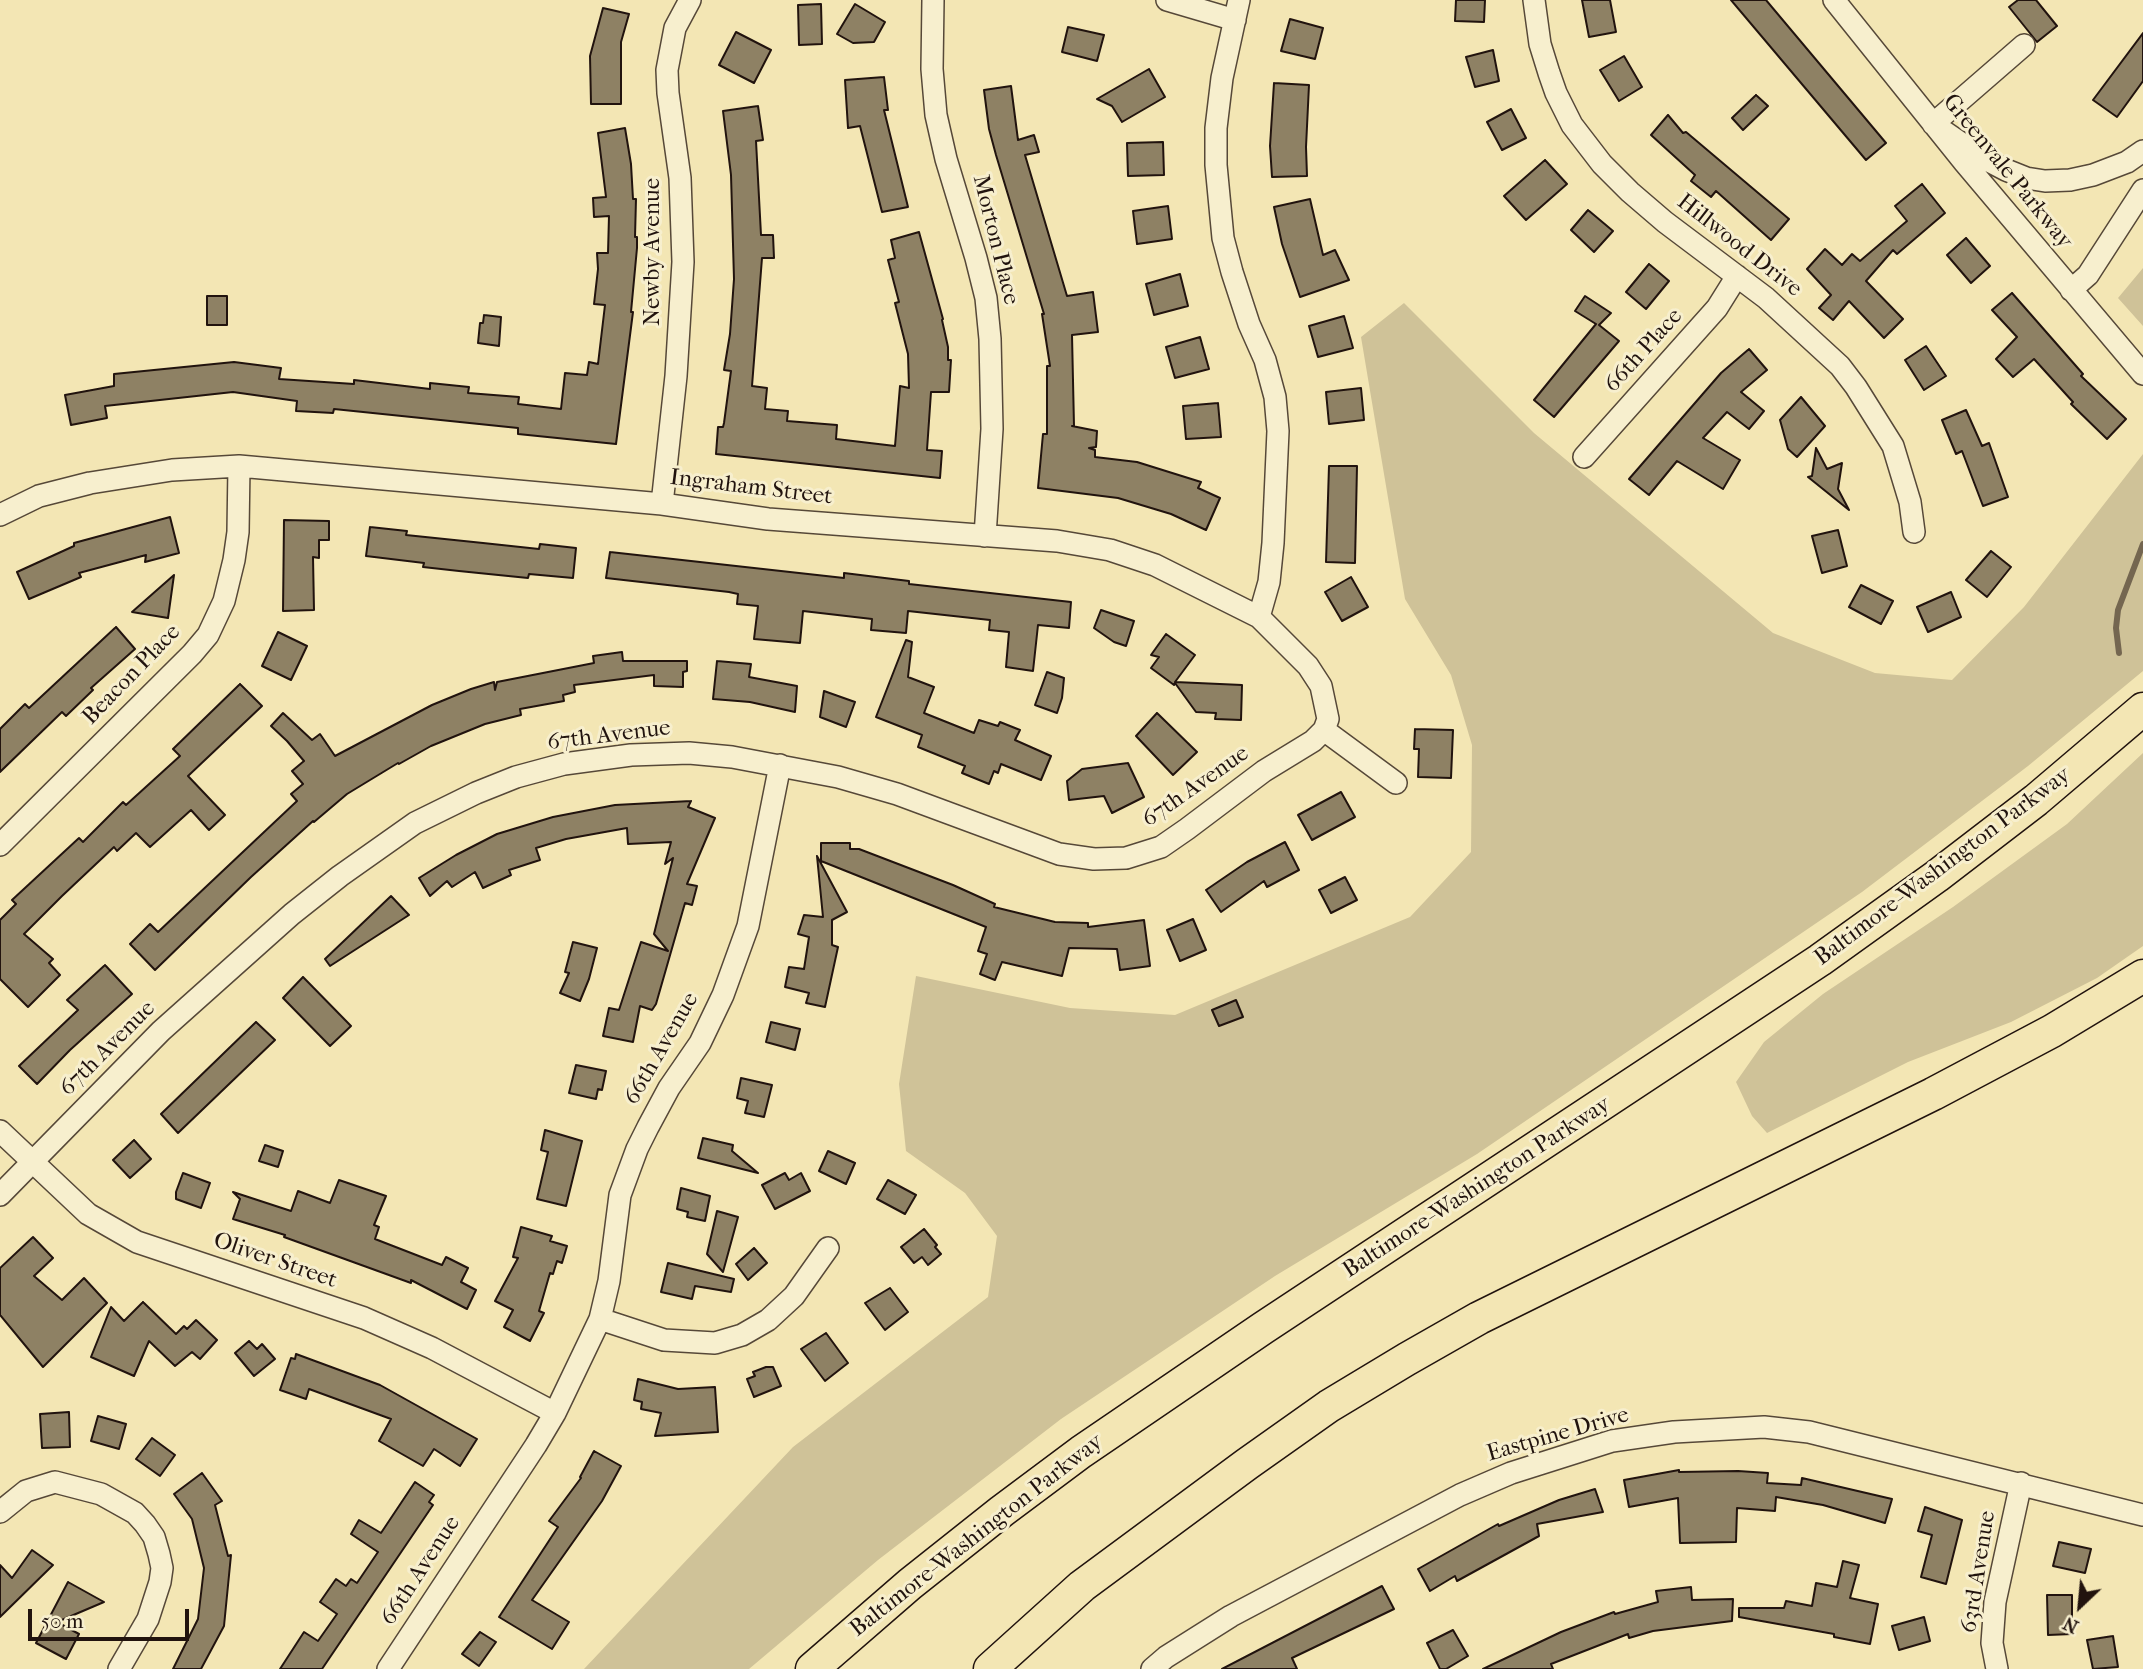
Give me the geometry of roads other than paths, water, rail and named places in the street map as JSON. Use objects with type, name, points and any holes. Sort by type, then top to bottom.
[{"type":"highway","name":"Baltimore-Washington Parkway","points":[[812,1669],[910,1584],[1081,1452],[1263,1328],[1821,960],[2036,800],[2143,709]]},
{"type":"highway","points":[[991,1669],[1082,1586],[1329,1406],[1479,1318],[1933,1094],[2052,1031],[2143,976]]},
{"type":"street","name":"Morton Place","points":[[933,0],[932,69],[936,115],[986,298],[992,407],[990,485],[985,536]]},
{"type":"street","points":[[1167,0],[1237,10],[1222,78],[1216,128],[1219,202],[1223,238],[1232,272],[1265,360],[1275,397],[1278,431],[1273,543],[1269,582],[1259,617]]},
{"type":"street","name":"Hillwood Drive","points":[[1534,0],[1540,44],[1556,93],[1572,125],[1602,164],[1630,192],[1801,329],[1840,366],[1893,446],[1910,502],[1914,532]]},
{"type":"street","name":"Greenvale Parkway","points":[[1834,0],[1933,124],[2143,374]]},
{"type":"street","name":"Newby Avenue","points":[[662,504],[676,376],[683,262],[680,178],[667,70],[674,28],[689,1]]},
{"type":"street","points":[[2024,45],[1933,124],[1981,157],[2026,178],[2045,181],[2070,180],[2093,175],[2127,162],[2143,151]]},
{"type":"street","points":[[2071,290],[2088,275],[2143,190]]},
{"type":"street","name":"66th Place","points":[[1584,457],[1717,308],[1737,276]]},
{"type":"street","name":"Ingraham Street","points":[[0,515],[39,496],[90,483],[172,470],[239,466],[662,504],[768,519],[1058,541],[1110,550],[1154,565],[1259,617],[1308,666],[1321,686],[1328,719],[1324,730]]},
{"type":"street","name":"Beacon Place","points":[[0,845],[208,635],[224,601],[234,560],[238,532],[239,466]]},
{"type":"street","points":[[1324,730],[1396,783]]},
{"type":"street","name":"67th Avenue","points":[[0,1195],[161,1031],[229,968],[340,876],[415,823],[506,781],[564,764],[631,755],[689,753],[838,776],[897,794],[1059,854],[1094,859],[1126,859],[1161,847],[1264,771],[1313,741],[1324,730]]},
{"type":"street","name":"66th Avenue","points":[[388,1669],[536,1446],[555,1413],[600,1319],[611,1271],[620,1195],[637,1149],[669,1088],[700,1043],[723,995],[748,926],[780,765]]},
{"type":"street","name":"Oliver Street","points":[[0,1131],[88,1214],[137,1242],[364,1318],[432,1348],[555,1413]]},
{"type":"street","points":[[600,1319],[664,1340],[715,1343],[742,1335],[768,1320],[794,1296],[828,1248]]},
{"type":"street","name":"Eastpine Drive","points":[[1152,1669],[1166,1657],[1231,1616],[1460,1495],[1511,1473],[1612,1441],[1674,1432],[1764,1427],[1809,1432],[2143,1515]]},
{"type":"street","points":[[0,1511],[26,1492],[55,1482],[101,1494],[135,1513],[145,1524],[154,1538],[159,1554],[162,1568],[160,1582],[148,1619],[119,1669]]},
{"type":"street","name":"63rd Avenue","points":[[1997,1669],[1992,1643],[1995,1602],[2021,1483]]},
{"type":"waterway","points":[[2119,653],[2116,628],[2118,610],[2143,544]]}]
